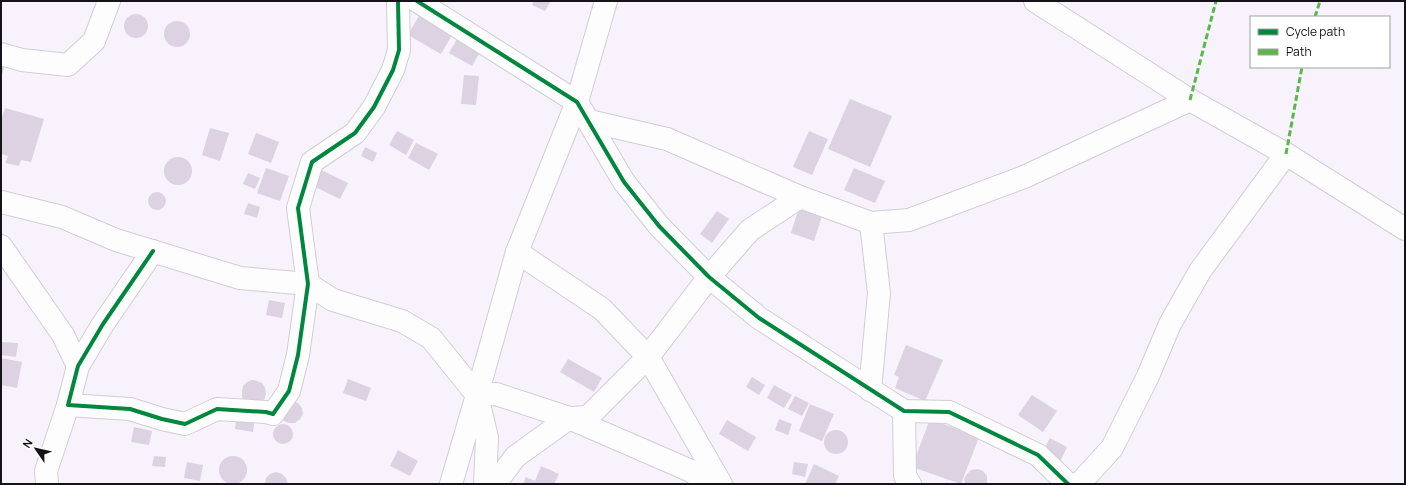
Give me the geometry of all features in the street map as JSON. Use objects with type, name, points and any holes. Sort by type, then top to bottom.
[{"type":"street","points":[[1,54],[22,60],[68,65],[94,41],[110,1]]},
{"type":"street","points":[[68,405],[130,409],[162,419],[185,424],[217,409],[266,412],[273,414],[289,391],[298,355],[308,284],[298,208],[312,162],[355,133],[374,107],[393,70],[400,50],[398,1]]},
{"type":"street","points":[[417,1],[577,102],[624,182],[659,226],[708,278],[759,318],[904,411],[949,412],[1038,455],[1068,484]]},
{"type":"street","points":[[434,1],[455,24]]},
{"type":"street","points":[[451,484],[517,252],[577,102],[606,1]]},
{"type":"street","points":[[1035,1],[1190,100],[1286,154],[1405,229]]},
{"type":"street","points":[[589,121],[667,139],[800,197],[871,223],[909,220],[1024,177],[1190,100]]},
{"type":"street","points":[[1079,484],[1112,448],[1148,376],[1170,324],[1200,271],[1286,154]]},
{"type":"street","points":[[495,484],[515,457],[569,418],[588,417],[648,357],[708,278],[750,230],[800,197]]},
{"type":"street","points":[[1,202],[62,217],[116,240],[240,278],[308,284],[333,300],[402,321],[431,338],[477,395],[487,438],[485,484]]},
{"type":"street","points":[[870,390],[879,293],[871,223]]},
{"type":"street","points":[[1,246],[63,335],[78,366]]},
{"type":"street","points":[[47,484],[46,471],[68,405],[78,366],[103,324],[153,251]]},
{"type":"street","points":[[517,252],[602,309],[648,357],[721,484]]},
{"type":"street","points":[[477,395],[496,394],[569,418],[690,477],[710,484]]},
{"type":"street","points":[[904,411],[905,476],[910,484]]},
{"type":"building","points":[[534,1],[551,1],[545,11],[532,5]]},
{"type":"building","points":[[421,12],[455,30],[441,54],[408,35]]},
{"type":"building","points":[[136,14],[144,18],[148,26],[144,34],[136,38],[128,34],[124,26],[128,18]]},
{"type":"building","points":[[177,21],[186,25],[190,34],[186,43],[177,47],[168,43],[164,34],[168,25]]},
{"type":"building","points":[[457,39],[480,52],[472,66],[449,53]]},
{"type":"building","points":[[1,62],[6,63],[1,77]]},
{"type":"building","points":[[464,75],[479,76],[476,105],[461,104]]},
{"type":"building","points":[[850,99],[892,116],[870,167],[828,149]]},
{"type":"building","points":[[5,108],[44,119],[31,162],[21,160],[19,166],[5,163],[8,156],[1,154],[1,121]]},
{"type":"building","points":[[210,128],[229,133],[220,161],[202,155]]},
{"type":"building","points":[[397,131],[414,140],[406,155],[389,145]]},
{"type":"building","points":[[809,131],[828,139],[812,175],[793,167]]},
{"type":"building","points":[[256,133],[279,142],[271,163],[248,154]]},
{"type":"building","points":[[416,143],[438,154],[429,170],[408,158]]},
{"type":"building","points":[[365,147],[377,153],[373,162],[361,156]]},
{"type":"building","points":[[178,157],[188,161],[192,171],[188,181],[178,185],[168,181],[164,171],[168,161]]},
{"type":"building","points":[[266,168],[289,176],[280,201],[257,193]]},
{"type":"building","points":[[854,168],[885,181],[875,203],[844,190]]},
{"type":"building","points":[[319,169],[348,183],[340,199],[311,185]]},
{"type":"building","points":[[248,173],[260,178],[255,189],[243,184]]},
{"type":"building","points":[[157,192],[163,195],[166,201],[163,207],[157,210],[151,207],[148,201],[151,195]]},
{"type":"building","points":[[248,203],[260,207],[257,218],[244,214]]},
{"type":"building","points":[[799,208],[822,216],[814,241],[791,233]]},
{"type":"building","points":[[717,211],[729,219],[712,243],[700,234]]},
{"type":"building","points":[[269,300],[285,303],[282,318],[266,315]]},
{"type":"building","points":[[1,342],[18,343],[16,357],[1,355]]},
{"type":"building","points":[[906,345],[943,360],[925,401],[895,388],[899,377],[894,375]]},
{"type":"building","points":[[1,358],[22,362],[17,388],[1,385]]},
{"type":"building","points":[[568,359],[602,378],[594,392],[560,372]]},
{"type":"building","points":[[752,377],[765,385],[759,395],[746,387]]},
{"type":"building","points":[[348,379],[371,388],[366,401],[343,393]]},
{"type":"building","points":[[252,380],[262,383],[265,388],[265,398],[261,403],[245,401],[242,397],[243,386]]},
{"type":"building","points":[[774,385],[792,395],[784,408],[767,398]]},
{"type":"building","points":[[1032,395],[1057,411],[1043,432],[1018,415]]},
{"type":"building","points":[[795,396],[809,403],[802,416],[788,409]]},
{"type":"building","points":[[293,401],[298,403],[302,408],[303,414],[295,423],[289,423],[284,421],[281,416]]},
{"type":"building","points":[[810,404],[834,414],[822,441],[799,431]]},
{"type":"building","points":[[237,413],[255,416],[253,432],[235,429]]},
{"type":"building","points":[[779,419],[792,424],[788,435],[775,430]]},
{"type":"building","points":[[930,419],[979,437],[961,484],[912,467]]},
{"type":"building","points":[[727,420],[756,437],[748,451],[719,434]]},
{"type":"building","points":[[283,424],[290,427],[293,434],[290,441],[283,444],[276,441],[273,434],[276,427]]},
{"type":"building","points":[[134,427],[152,431],[149,445],[131,442]]},
{"type":"building","points":[[836,430],[844,434],[848,442],[844,450],[836,454],[828,450],[824,442],[828,434]]},
{"type":"building","points":[[1050,438],[1067,447],[1060,462],[1042,453]]},
{"type":"building","points":[[398,450],[418,461],[410,476],[390,466]]},
{"type":"building","points":[[154,456],[166,457],[165,467],[152,466]]},
{"type":"building","points":[[233,456],[243,460],[247,470],[243,480],[233,484],[223,480],[219,470],[223,460]]},
{"type":"building","points":[[187,462],[203,465],[200,481],[184,478]]},
{"type":"building","points":[[794,462],[808,464],[805,477],[792,474]]},
{"type":"building","points":[[814,464],[839,476],[835,484],[805,484]]},
{"type":"building","points":[[541,466],[559,474],[554,484],[523,484],[526,477],[535,481]]},
{"type":"building","points":[[978,469],[983,471],[987,476],[987,484],[965,484],[964,479],[967,474],[971,470]]},
{"type":"building","points":[[276,472],[282,474],[286,478],[288,484],[265,484],[266,478],[270,474]]},
{"type":"marked path","points":[[1190,100],[1216,1]]},
{"type":"marked path","points":[[1315,16],[1320,1]]},
{"type":"marked path","points":[[1286,154],[1302,68]]},
{"type":"cycle path","points":[[153,251],[103,324],[78,366],[68,405],[130,409],[162,419],[185,424],[217,409],[266,412],[273,414],[289,391],[298,355],[308,284],[298,208],[312,162],[355,133],[374,107],[393,70],[399,50],[398,1]]},
{"type":"cycle path","points":[[417,1],[577,102],[624,182],[659,226],[709,277],[759,318],[904,411],[949,412],[1038,455],[1068,484]]}]
